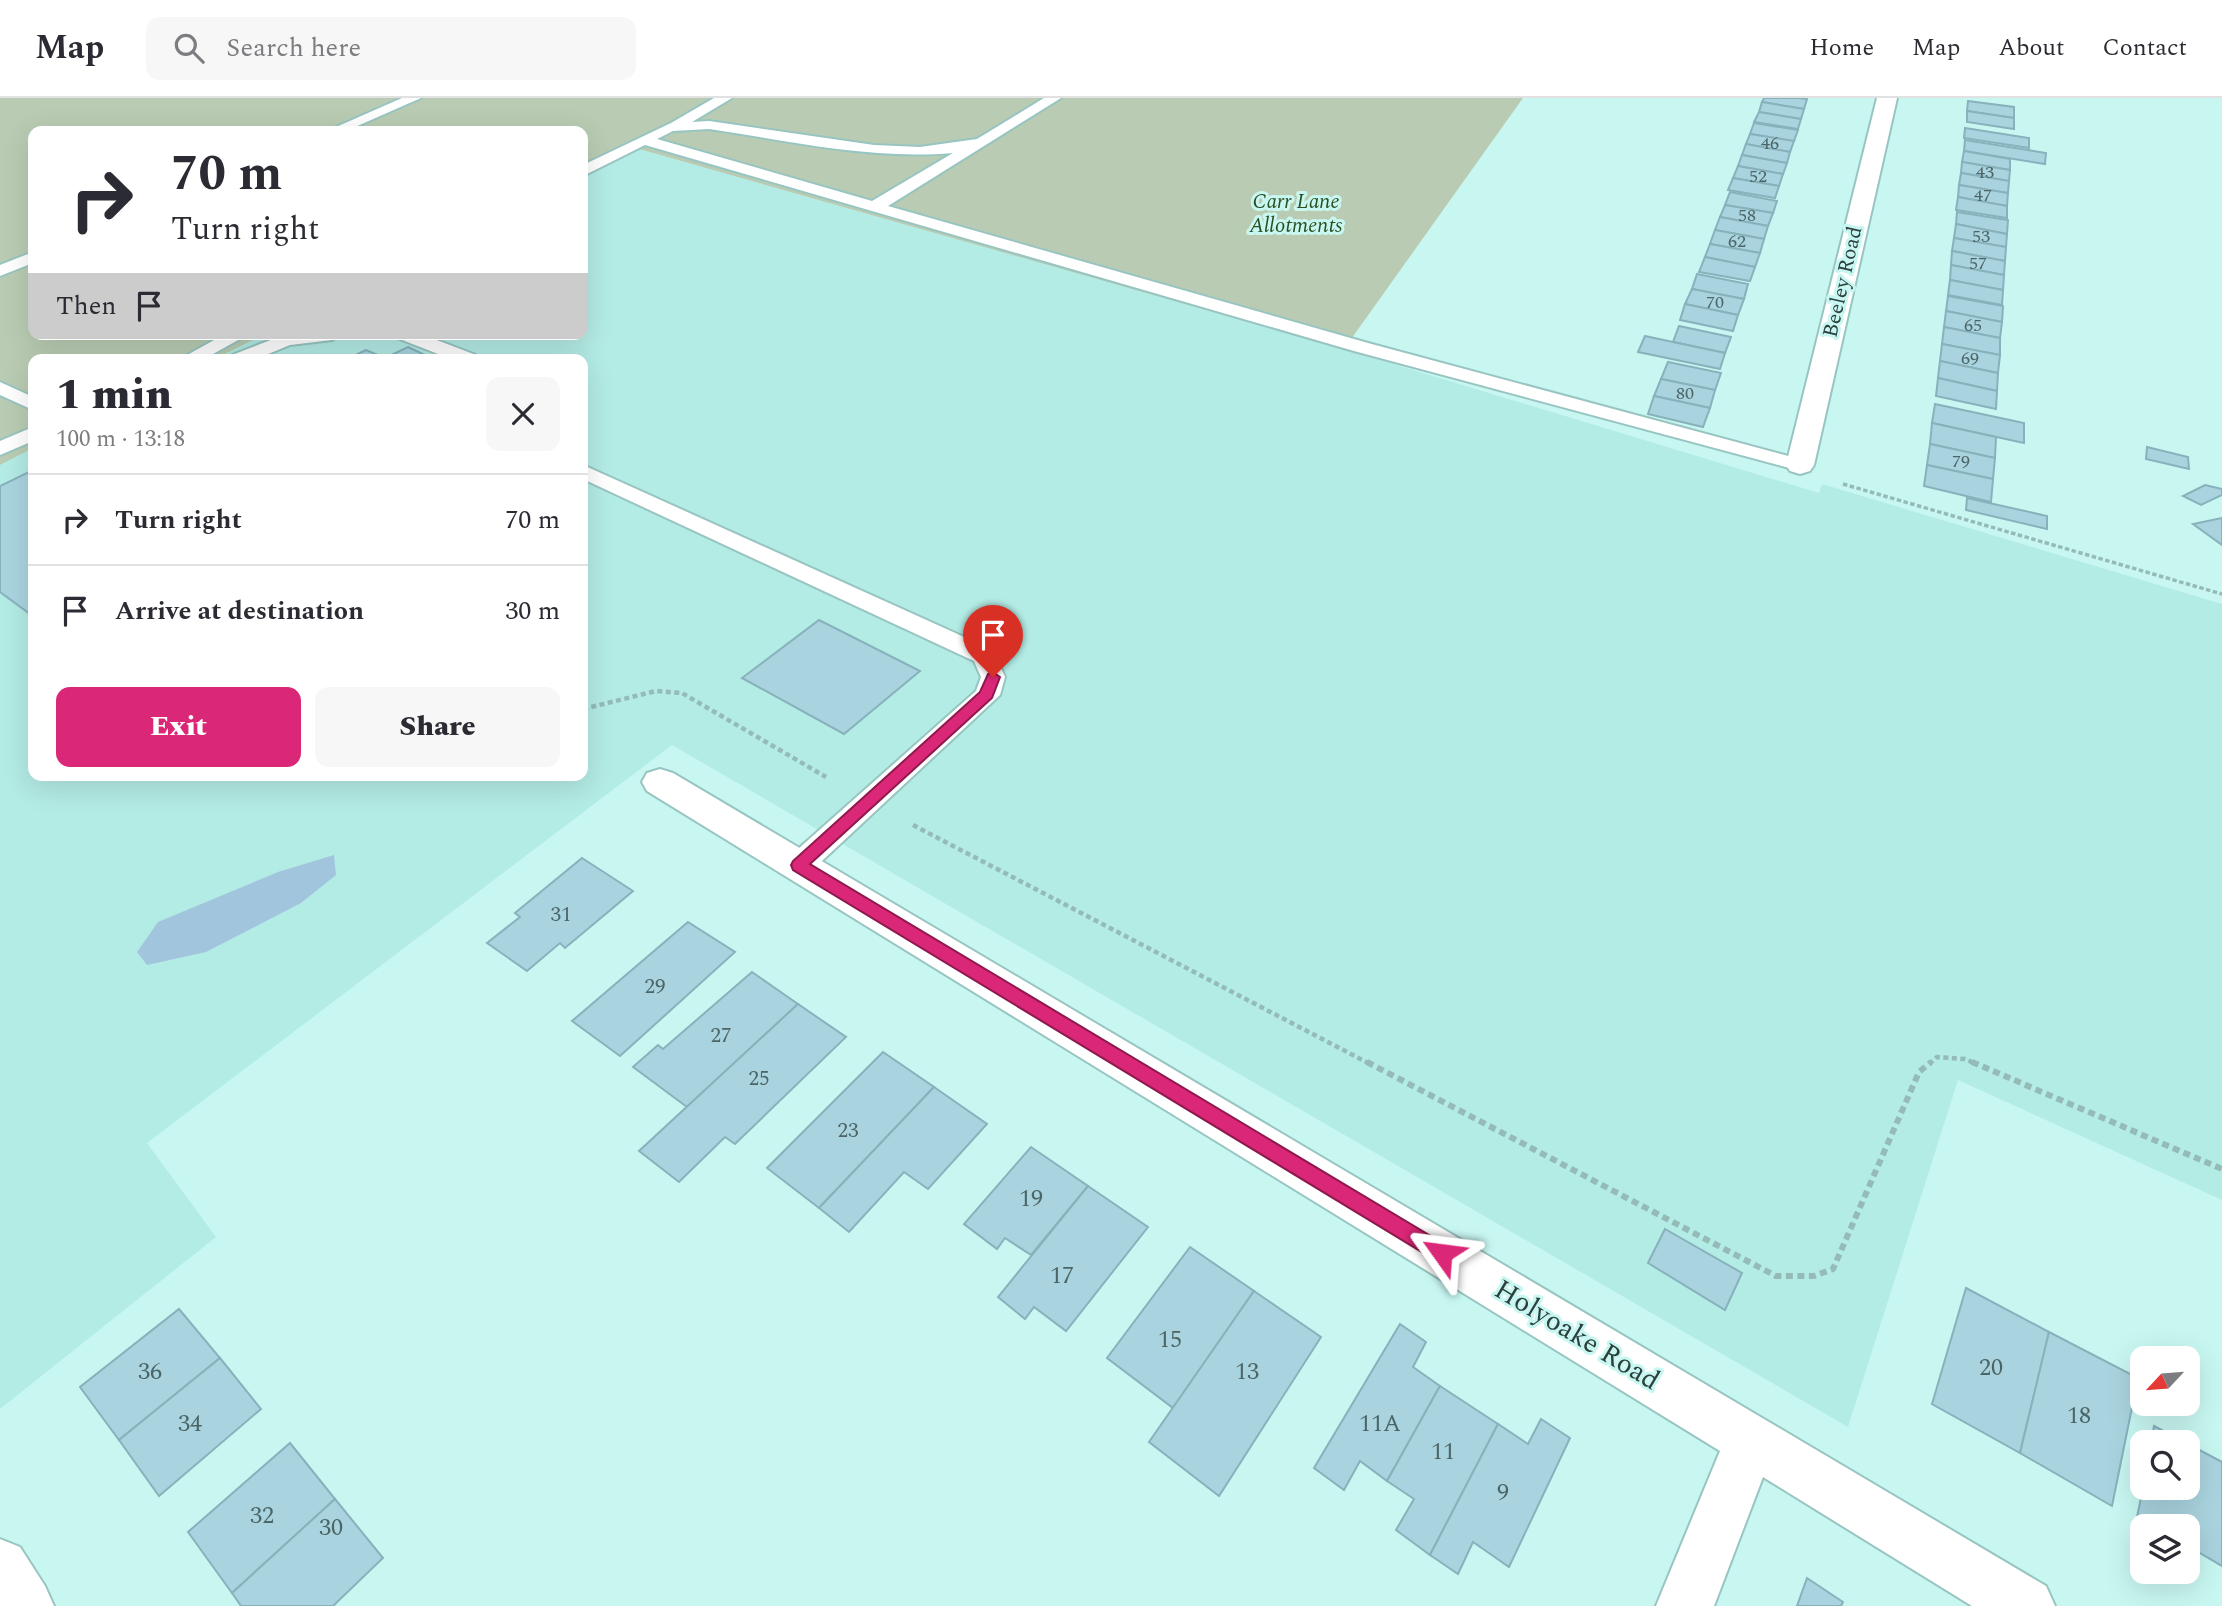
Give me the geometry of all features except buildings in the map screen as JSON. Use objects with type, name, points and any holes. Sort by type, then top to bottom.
[{"type":"street","name":"Beeley Road","points":[[1800,465],[1887,98]]},
{"type":"street","name":"Holyoake Road","points":[[660,782],[2026,1606]]},
{"type":"street","points":[[1685,1606],[1751,1440]]},
{"type":"street","points":[[0,1567],[24,1606]]},
{"type":"lane","points":[[346,126],[414,98]]},
{"type":"lane","points":[[588,169],[725,98]]},
{"type":"lane","points":[[874,207],[1054,98]]},
{"type":"lane","points":[[670,127],[709,125],[874,149],[920,151],[956,148],[981,142]]},
{"type":"lane","points":[[646,141],[1362,347],[1800,465]]},
{"type":"lane","points":[[0,271],[28,259]]},
{"type":"lane","points":[[199,354],[228,340]]},
{"type":"lane","points":[[251,354],[286,340]]},
{"type":"lane","points":[[420,340],[456,354]]},
{"type":"lane","points":[[0,388],[28,402]]},
{"type":"lane","points":[[0,449],[28,435]]},
{"type":"lane","points":[[0,469],[28,455]]},
{"type":"lane","points":[[588,478],[984,656],[993,677],[986,695],[799,865]]},
{"type":"path","points":[[1800,465],[1832,481],[2222,594]]},
{"type":"path","points":[[588,708],[656,691],[682,693],[868,802],[1776,1276],[1814,1276],[1833,1269],[1919,1072],[1937,1057],[1965,1059],[2222,1169]]},
{"type":"shaded area","points":[[639,149],[1357,353],[1819,493],[1822,484],[2222,604],[2222,1200],[1958,1080],[1848,1427],[672,745],[147,1143],[216,1237],[0,1409],[0,465],[28,451],[28,781],[588,781],[588,354],[225,354],[253,340],[588,340],[588,174]]},
{"type":"shaded area","points":[[334,855],[336,875],[301,903],[206,952],[147,965],[137,952],[158,922],[278,872]]},
{"type":"green space","name":"Carr Lane Allotments","points":[[0,98],[1523,98],[1349,342],[1361,347],[1357,353],[639,149],[588,174],[588,126],[28,126],[28,340],[253,340],[225,354],[28,354],[28,451],[0,465]]},
{"type":"route","points":[[993,677],[986,695],[799,865],[1442,1253]]}]
